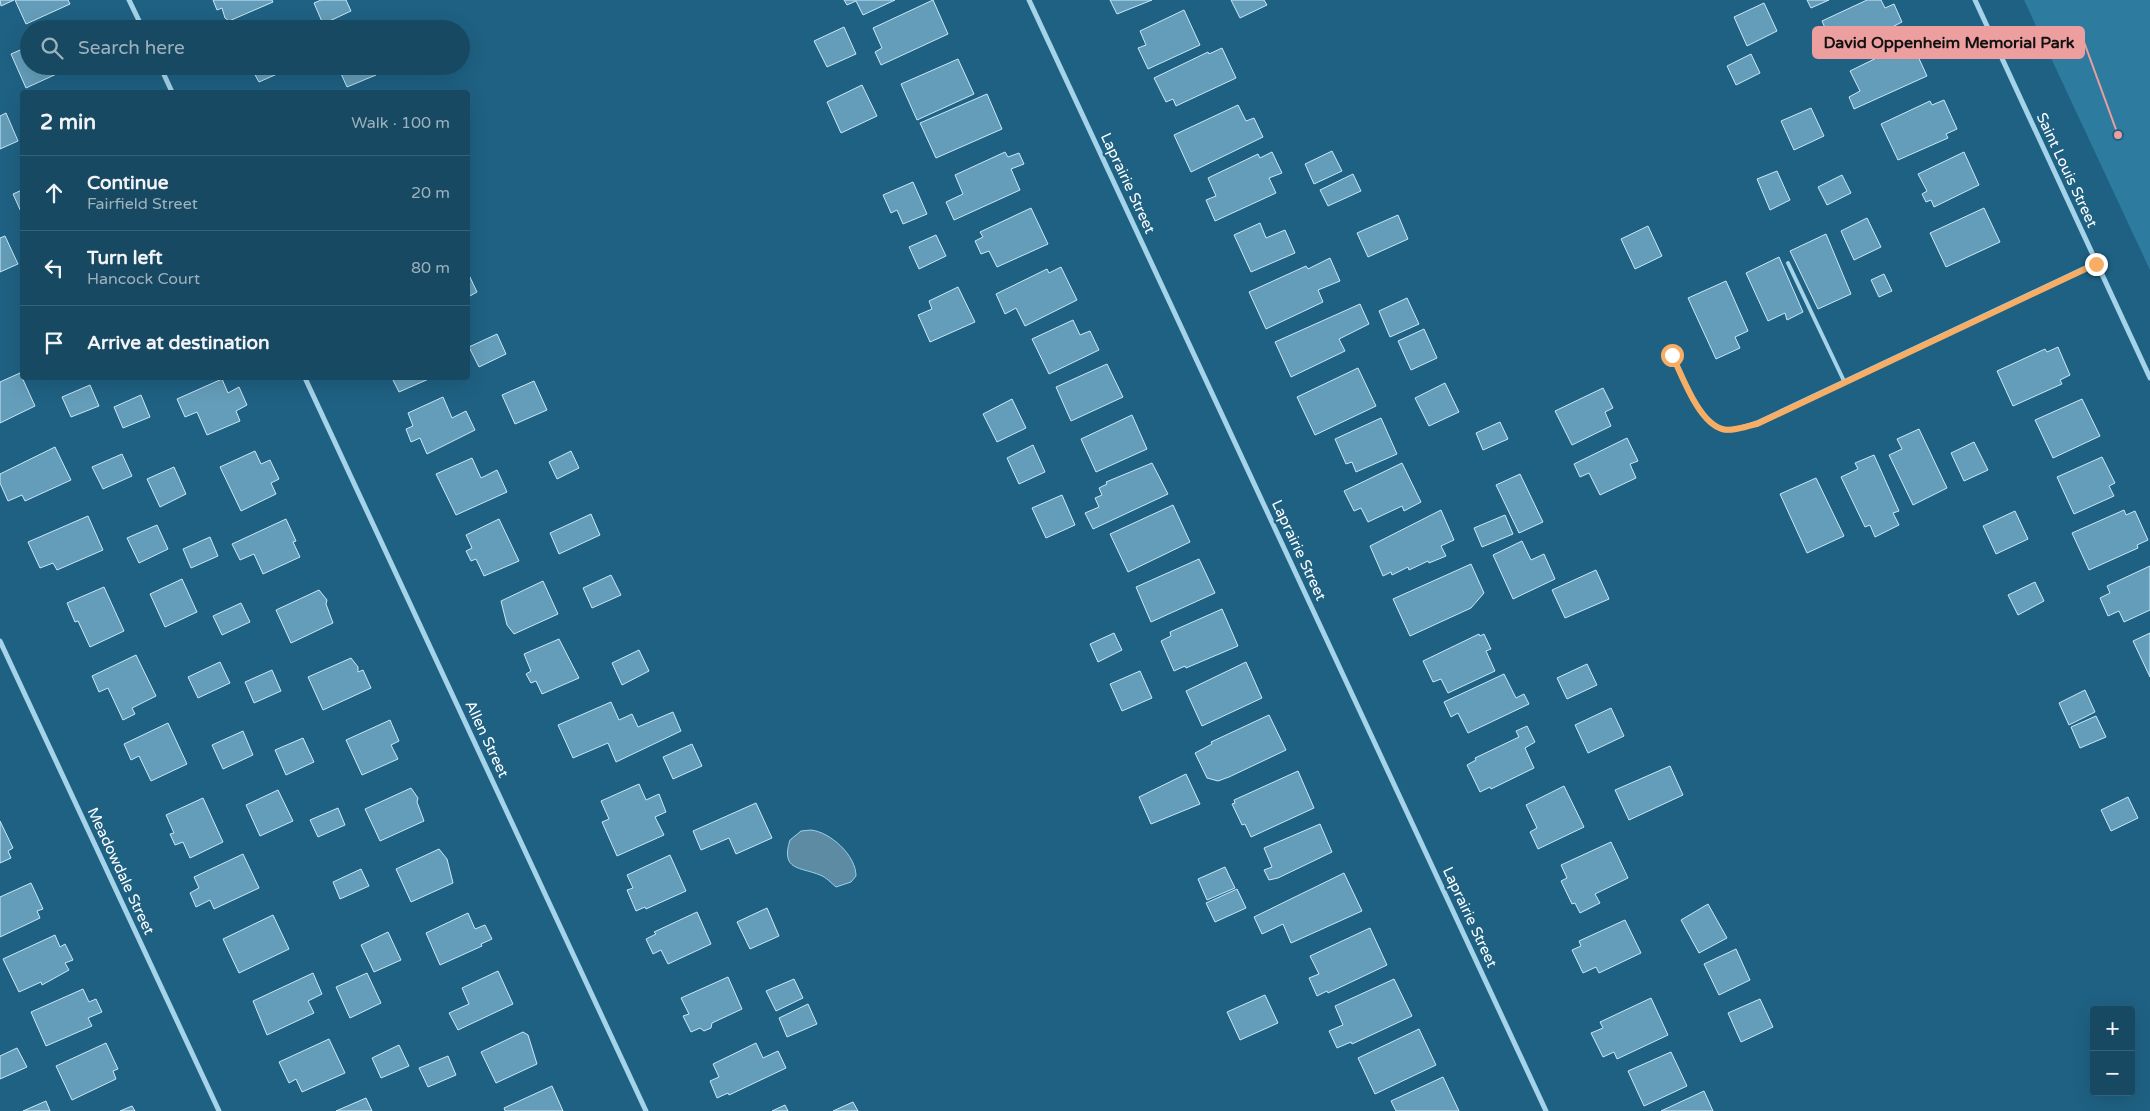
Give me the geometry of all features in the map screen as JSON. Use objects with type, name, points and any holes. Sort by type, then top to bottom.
[{"type":"street","points":[[129,0],[139,20]]},
{"type":"street","name":"Laprairie Street","points":[[1029,0],[1546,1111]]},
{"type":"street","name":"Saint Louis Street","points":[[1975,0],[2150,378]]},
{"type":"street","points":[[164,75],[171,90]]},
{"type":"street","points":[[1672,355],[1694,400],[1705,417],[1722,429],[1739,428],[1757,424],[2096,264]]},
{"type":"street","name":"Allen Street","points":[[306,380],[646,1111]]},
{"type":"street","name":"Meadowdale Street","points":[[0,641],[219,1111]]},
{"type":"lane","points":[[1788,263],[1844,382]]},
{"type":"shaded area","points":[[2024,0],[2150,0],[2150,270]]},
{"type":"shaded area","points":[[811,830],[834,840],[847,853],[855,868],[856,876],[851,882],[836,887],[822,876],[800,869],[790,863],[788,850],[790,840],[801,831]]},
{"type":"building","points":[[0,0],[14,0],[1,6]]},
{"type":"building","points":[[15,0],[68,0],[70,4],[35,20],[24,20]]},
{"type":"building","points":[[213,0],[272,0],[273,2],[231,20],[225,18],[222,8],[217,10]]},
{"type":"building","points":[[321,0],[346,0],[351,11],[332,20],[321,20],[314,3]]},
{"type":"building","points":[[844,0],[895,0],[863,15],[856,1],[847,5]]},
{"type":"building","points":[[933,0],[948,34],[881,65],[875,52],[882,48],[873,28]]},
{"type":"building","points":[[1110,0],[1152,0],[1117,14]]},
{"type":"building","points":[[1231,0],[1264,0],[1267,5],[1240,18]]},
{"type":"building","points":[[1807,0],[1829,0],[1811,8]]},
{"type":"building","points":[[1867,0],[1881,0],[1885,8],[1894,4],[1902,22],[1837,55],[1822,21]]},
{"type":"building","points":[[1764,3],[1777,31],[1747,46],[1734,17]]},
{"type":"building","points":[[1184,10],[1200,45],[1148,69],[1138,48],[1146,45],[1140,31]]},
{"type":"building","points":[[844,27],[856,54],[827,67],[814,41]]},
{"type":"building","points":[[1911,41],[1927,76],[1854,109],[1849,97],[1860,91],[1850,71]]},
{"type":"building","points":[[1222,48],[1236,78],[1176,106],[1173,99],[1166,102],[1154,78],[1208,52],[1209,54]]},
{"type":"building","points":[[20,50],[20,74],[11,54]]},
{"type":"building","points":[[1751,54],[1760,73],[1736,85],[1727,66]]},
{"type":"building","points":[[958,59],[974,94],[917,120],[901,84]]},
{"type":"building","points":[[20,75],[54,75],[26,88]]},
{"type":"building","points":[[255,75],[275,75],[259,82]]},
{"type":"building","points":[[342,75],[376,75],[347,87]]},
{"type":"building","points":[[862,85],[877,116],[841,133],[827,102]]},
{"type":"building","points":[[987,94],[1002,129],[936,158],[920,123]]},
{"type":"building","points":[[1944,100],[1957,129],[1946,134],[1948,138],[1898,160],[1881,124],[1930,101],[1932,105]]},
{"type":"building","points":[[1238,105],[1246,121],[1254,118],[1263,137],[1191,172],[1174,135]]},
{"type":"building","points":[[1811,108],[1824,136],[1794,150],[1781,121]]},
{"type":"building","points":[[6,113],[18,141],[0,149],[0,116]]},
{"type":"building","points":[[1332,151],[1342,171],[1314,184],[1305,164]]},
{"type":"building","points":[[1005,152],[1008,157],[1019,153],[1024,164],[1011,169],[1020,190],[954,220],[946,202],[963,194],[955,175]]},
{"type":"building","points":[[1272,152],[1282,173],[1269,178],[1276,193],[1215,221],[1206,200],[1216,196],[1208,178],[1258,154],[1260,158]]},
{"type":"building","points":[[1964,152],[1979,185],[1934,207],[1931,200],[1926,202],[1922,194],[1927,191],[1918,174]]},
{"type":"building","points":[[1777,171],[1790,200],[1770,210],[1757,179]]},
{"type":"building","points":[[1353,174],[1361,191],[1328,206],[1320,190]]},
{"type":"building","points":[[1842,175],[1851,193],[1827,205],[1818,187]]},
{"type":"building","points":[[913,182],[927,214],[903,224],[897,210],[891,213],[883,195]]},
{"type":"building","points":[[20,191],[20,210],[13,194]]},
{"type":"building","points":[[1031,208],[1048,244],[997,267],[989,251],[981,254],[975,241],[983,237],[980,232]]},
{"type":"building","points":[[1984,208],[2000,242],[1946,267],[1930,233]]},
{"type":"building","points":[[1398,215],[1408,239],[1368,257],[1357,233]]},
{"type":"building","points":[[1867,218],[1881,247],[1854,260],[1841,231]]},
{"type":"building","points":[[1260,223],[1266,238],[1285,230],[1295,253],[1251,272],[1234,235]]},
{"type":"building","points":[[1648,226],[1662,256],[1635,269],[1621,239]]},
{"type":"building","points":[[1826,234],[1851,294],[1818,309],[1790,251]]},
{"type":"building","points":[[936,235],[946,256],[919,269],[909,247]]},
{"type":"building","points":[[5,236],[18,264],[0,272],[0,238]]},
{"type":"building","points":[[1779,257],[1803,312],[1787,320],[1785,313],[1768,321],[1746,273]]},
{"type":"building","points":[[1330,258],[1340,281],[1318,290],[1323,302],[1266,329],[1249,292],[1306,266],[1308,269]]},
{"type":"building","points":[[1061,267],[1077,300],[1025,326],[1016,308],[1005,314],[996,294],[1047,269],[1049,273]]},
{"type":"building","points":[[1884,274],[1892,291],[1879,297],[1871,280]]},
{"type":"building","points":[[470,277],[477,292],[470,296]]},
{"type":"building","points":[[1726,281],[1748,331],[1735,337],[1740,348],[1716,359],[1688,298]]},
{"type":"building","points":[[958,287],[975,322],[930,342],[918,315],[932,309],[929,301]]},
{"type":"building","points":[[1407,298],[1419,324],[1390,337],[1379,311]]},
{"type":"building","points":[[1360,304],[1369,324],[1339,339],[1345,351],[1291,377],[1275,342]]},
{"type":"building","points":[[1073,320],[1080,335],[1090,331],[1099,350],[1049,374],[1032,339]]},
{"type":"building","points":[[1424,329],[1437,358],[1411,370],[1398,341]]},
{"type":"building","points":[[497,334],[506,354],[479,367],[470,347]]},
{"type":"building","points":[[2058,347],[2070,375],[2060,380],[2062,384],[2013,406],[1997,371],[2045,349],[2047,352]]},
{"type":"building","points":[[1107,364],[1123,397],[1071,421],[1056,387]]},
{"type":"building","points":[[1358,368],[1376,406],[1315,435],[1297,397]]},
{"type":"building","points":[[20,373],[20,380],[23,380],[35,406],[0,423],[0,382]]},
{"type":"building","points":[[222,380],[228,393],[239,387],[247,405],[236,411],[240,421],[207,435],[197,412],[185,417],[177,399]]},
{"type":"building","points":[[393,380],[426,380],[399,392]]},
{"type":"building","points":[[534,381],[547,410],[515,424],[502,395]]},
{"type":"building","points":[[1445,383],[1459,412],[1429,426],[1415,398]]},
{"type":"building","points":[[90,385],[99,406],[71,417],[62,397]]},
{"type":"building","points":[[1603,388],[1613,408],[1605,412],[1611,426],[1572,445],[1555,411]]},
{"type":"building","points":[[141,395],[150,417],[123,428],[114,407]]},
{"type":"building","points":[[443,397],[452,418],[466,411],[475,430],[427,454],[420,438],[411,442],[406,429],[413,426],[408,413]]},
{"type":"building","points":[[1012,399],[1026,428],[997,442],[983,414]]},
{"type":"building","points":[[2082,399],[2100,436],[2053,458],[2035,420]]},
{"type":"building","points":[[1132,415],[1147,449],[1096,472],[1081,439]]},
{"type":"building","points":[[1381,418],[1397,454],[1356,472],[1352,462],[1346,464],[1335,439]]},
{"type":"building","points":[[1500,422],[1508,439],[1483,450],[1476,433]]},
{"type":"building","points":[[1919,429],[1947,488],[1913,505],[1889,455],[1902,449],[1897,439]]},
{"type":"building","points":[[1627,438],[1638,461],[1630,464],[1636,478],[1600,495],[1589,473],[1580,477],[1574,464]]},
{"type":"building","points":[[1974,442],[1988,470],[1964,481],[1951,453]]},
{"type":"building","points":[[1033,445],[1045,472],[1019,484],[1007,458]]},
{"type":"building","points":[[55,447],[71,480],[25,501],[22,495],[8,501],[0,483],[0,474]]},
{"type":"building","points":[[255,451],[261,464],[270,460],[279,479],[271,483],[276,494],[241,511],[220,467]]},
{"type":"building","points":[[571,451],[579,468],[557,479],[549,462]]},
{"type":"building","points":[[122,454],[132,476],[103,489],[92,467]]},
{"type":"building","points":[[1874,455],[1899,511],[1893,513],[1899,525],[1875,537],[1870,525],[1865,527],[1841,477],[1858,469],[1855,463]]},
{"type":"building","points":[[2102,457],[2115,483],[2109,486],[2114,496],[2074,514],[2057,477]]},
{"type":"building","points":[[472,458],[481,478],[497,470],[507,492],[456,515],[436,474]]},
{"type":"building","points":[[1152,463],[1168,494],[1093,529],[1085,513],[1099,507],[1095,498],[1102,495],[1099,488],[1107,484],[1106,482]]},
{"type":"building","points":[[1402,463],[1421,502],[1404,511],[1402,506],[1368,522],[1361,508],[1354,511],[1344,491]]},
{"type":"building","points":[[174,467],[186,494],[160,507],[147,479]]},
{"type":"building","points":[[1520,474],[1543,522],[1519,533],[1496,485]]},
{"type":"building","points":[[1816,478],[1844,536],[1807,553],[1780,494]]},
{"type":"building","points":[[1062,495],[1075,525],[1046,538],[1032,508]]},
{"type":"building","points":[[1173,505],[1190,542],[1128,572],[1110,534]]},
{"type":"building","points":[[1441,510],[1454,540],[1441,546],[1446,556],[1429,563],[1428,561],[1409,570],[1408,567],[1392,575],[1391,572],[1383,576],[1370,546]]},
{"type":"building","points":[[2124,510],[2126,515],[2135,511],[2148,540],[2137,545],[2138,548],[2089,570],[2072,533]]},
{"type":"building","points":[[2015,511],[2028,539],[1996,554],[1983,526]]},
{"type":"building","points":[[591,514],[600,535],[559,554],[550,533]]},
{"type":"building","points":[[1505,515],[1513,534],[1482,547],[1474,528]]},
{"type":"building","points":[[88,516],[103,550],[57,570],[53,563],[40,568],[28,542]]},
{"type":"building","points":[[286,519],[296,541],[293,542],[300,557],[263,574],[254,554],[240,560],[232,544]]},
{"type":"building","points":[[499,519],[519,561],[484,576],[476,559],[471,561],[466,551],[472,548],[466,535]]},
{"type":"building","points":[[157,525],[168,549],[139,563],[127,538]]},
{"type":"building","points":[[210,537],[218,556],[191,568],[183,549]]},
{"type":"building","points":[[1522,541],[1531,560],[1544,554],[1555,579],[1513,599],[1493,555]]},
{"type":"building","points":[[1199,559],[1215,593],[1151,622],[1136,587]]},
{"type":"building","points":[[1471,564],[1484,593],[1471,608],[1410,636],[1393,599]]},
{"type":"building","points":[[2150,566],[2150,610],[2124,622],[2119,611],[2108,616],[2100,598],[2110,593],[2107,586]]},
{"type":"building","points":[[1596,570],[1609,599],[1565,618],[1552,590]]},
{"type":"building","points":[[611,575],[621,595],[592,608],[583,588]]},
{"type":"building","points":[[182,579],[197,612],[165,627],[150,594]]},
{"type":"building","points":[[543,581],[558,614],[514,634],[507,625],[501,601]]},
{"type":"building","points":[[2035,582],[2044,601],[2018,615],[2008,595]]},
{"type":"building","points":[[104,587],[124,631],[90,647],[78,621],[75,622],[67,603]]},
{"type":"building","points":[[319,590],[327,600],[326,604],[333,623],[291,643],[276,610]]},
{"type":"building","points":[[241,603],[250,622],[222,635],[213,616]]},
{"type":"building","points":[[1222,609],[1238,646],[1186,668],[1185,666],[1174,671],[1161,641],[1171,636],[1170,632]]},
{"type":"building","points":[[1114,633],[1122,650],[1098,662],[1090,644]]},
{"type":"building","points":[[2150,633],[2150,677],[2133,641]]},
{"type":"building","points":[[1479,634],[1480,636],[1484,634],[1491,649],[1486,651],[1495,671],[1448,693],[1441,679],[1433,682],[1423,661]]},
{"type":"building","points":[[559,639],[579,678],[542,694],[536,681],[531,683],[526,674],[531,671],[524,654]]},
{"type":"building","points":[[639,650],[649,671],[622,685],[612,663]]},
{"type":"building","points":[[136,655],[156,696],[132,708],[135,714],[123,720],[108,688],[99,692],[92,676]]},
{"type":"building","points":[[351,658],[358,667],[358,672],[363,670],[371,688],[323,710],[308,677]]},
{"type":"building","points":[[220,662],[230,683],[198,698],[188,677]]},
{"type":"building","points":[[1246,662],[1262,698],[1202,726],[1186,691]]},
{"type":"building","points":[[1587,664],[1597,685],[1567,699],[1557,678]]},
{"type":"building","points":[[272,670],[281,691],[254,703],[245,682]]},
{"type":"building","points":[[1140,671],[1152,698],[1122,711],[1110,684]]},
{"type":"building","points":[[1504,674],[1516,698],[1524,694],[1529,704],[1468,733],[1458,713],[1451,717],[1444,702]]},
{"type":"building","points":[[2085,690],[2095,712],[2069,725],[2059,703]]},
{"type":"building","points":[[611,702],[619,720],[632,714],[638,727],[673,712],[681,731],[616,762],[608,743],[573,758],[558,725]]},
{"type":"building","points":[[1611,708],[1624,736],[1588,753],[1575,725]]},
{"type":"building","points":[[1269,715],[1286,750],[1218,781],[1207,778],[1195,753],[1212,744],[1211,742]]},
{"type":"building","points":[[2096,716],[2106,737],[2080,748],[2071,727]]},
{"type":"building","points":[[390,720],[399,741],[391,745],[398,759],[362,775],[346,740]]},
{"type":"building","points":[[168,723],[187,764],[151,781],[139,756],[131,760],[124,744]]},
{"type":"building","points":[[1527,726],[1535,742],[1525,748],[1534,768],[1491,789],[1490,787],[1480,792],[1467,765],[1476,760],[1475,758],[1519,737],[1516,731]]},
{"type":"building","points":[[243,731],[253,755],[223,769],[212,745]]},
{"type":"building","points":[[303,738],[314,762],[286,775],[275,750]]},
{"type":"building","points":[[692,744],[702,766],[673,779],[663,757]]},
{"type":"building","points":[[1670,766],[1683,795],[1629,820],[1615,790]]},
{"type":"building","points":[[1298,771],[1314,808],[1251,837],[1245,824],[1242,825],[1232,804],[1235,803],[1234,800]]},
{"type":"building","points":[[1186,774],[1200,804],[1151,824],[1139,797]]},
{"type":"building","points":[[639,784],[646,800],[659,794],[666,812],[655,817],[664,835],[617,856],[602,822],[609,819],[601,801]]},
{"type":"building","points":[[1564,786],[1584,827],[1538,849],[1530,832],[1537,828],[1526,805]]},
{"type":"building","points":[[411,788],[418,798],[417,802],[424,821],[380,841],[365,809]]},
{"type":"building","points":[[278,790],[293,821],[260,836],[246,805]]},
{"type":"building","points":[[2128,797],[2138,818],[2111,831],[2101,810]]},
{"type":"building","points":[[203,798],[223,842],[190,858],[183,842],[175,845],[170,834],[174,833],[166,815]]},
{"type":"building","points":[[756,803],[772,838],[736,854],[729,838],[701,850],[693,831]]},
{"type":"building","points":[[338,808],[345,825],[318,837],[310,820]]},
{"type":"building","points":[[0,821],[13,848],[8,851],[11,858],[0,863]]},
{"type":"building","points":[[1320,824],[1332,852],[1278,878],[1269,880],[1264,870],[1272,867],[1264,848]]},
{"type":"building","points":[[1611,842],[1628,878],[1595,894],[1600,903],[1580,913],[1575,903],[1572,904],[1561,881],[1567,878],[1561,865]]},
{"type":"building","points":[[439,849],[447,859],[453,883],[411,902],[396,869]]},
{"type":"building","points":[[243,854],[259,888],[214,909],[210,900],[196,907],[190,893],[199,888],[194,877]]},
{"type":"building","points":[[670,855],[686,891],[646,909],[645,907],[636,911],[627,890],[633,888],[627,875]]},
{"type":"building","points":[[1225,867],[1235,888],[1207,900],[1198,879]]},
{"type":"building","points":[[361,869],[369,886],[340,899],[333,882]]},
{"type":"building","points":[[1344,873],[1362,911],[1291,943],[1283,924],[1262,934],[1254,917]]},
{"type":"building","points":[[31,883],[43,909],[37,911],[40,918],[0,937],[0,897]]},
{"type":"building","points":[[1237,889],[1246,908],[1215,922],[1206,903]]},
{"type":"building","points":[[1708,904],[1727,938],[1699,953],[1681,920]]},
{"type":"building","points":[[767,908],[779,936],[750,949],[737,922]]},
{"type":"building","points":[[697,912],[711,944],[668,964],[661,950],[653,954],[646,939],[656,934],[654,932]]},
{"type":"building","points":[[468,913],[475,929],[485,925],[492,939],[481,944],[482,946],[440,965],[426,933]]},
{"type":"building","points":[[273,915],[289,949],[239,973],[223,939]]},
{"type":"building","points":[[1625,920],[1641,953],[1599,973],[1596,967],[1583,973],[1572,950],[1581,946],[1579,941]]},
{"type":"building","points":[[1370,928],[1387,965],[1328,993],[1327,991],[1317,996],[1309,978],[1319,974],[1310,956]]},
{"type":"building","points":[[388,932],[401,960],[374,972],[361,945]]},
{"type":"building","points":[[55,935],[60,947],[65,944],[73,960],[65,963],[69,970],[42,985],[41,982],[19,992],[3,959]]},
{"type":"building","points":[[1736,949],[1750,980],[1719,995],[1704,964]]},
{"type":"building","points":[[498,971],[513,1004],[458,1030],[449,1013],[469,1004],[462,988]]},
{"type":"building","points":[[313,973],[322,994],[308,1001],[314,1013],[267,1035],[253,1001]]},
{"type":"building","points":[[367,973],[381,1003],[350,1018],[336,987]]},
{"type":"building","points":[[728,977],[742,1009],[712,1023],[711,1028],[704,1031],[700,1028],[691,1032],[683,1016],[689,1014],[681,998]]},
{"type":"building","points":[[794,979],[803,998],[776,1011],[766,991]]},
{"type":"building","points":[[1394,979],[1412,1016],[1352,1044],[1351,1042],[1337,1048],[1329,1031],[1343,1025],[1335,1006]]},
{"type":"building","points":[[83,989],[89,1002],[96,999],[102,1012],[88,1018],[92,1026],[46,1046],[31,1012]]},
{"type":"building","points":[[1265,995],[1278,1023],[1240,1040],[1227,1012]]},
{"type":"building","points":[[1651,998],[1668,1035],[1617,1059],[1614,1052],[1603,1057],[1591,1033],[1603,1028],[1600,1022]]},
{"type":"building","points":[[1760,999],[1773,1027],[1741,1042],[1728,1013]]},
{"type":"building","points":[[808,1004],[817,1024],[787,1037],[779,1018]]},
{"type":"building","points":[[1419,1029],[1436,1065],[1375,1094],[1358,1058]]},
{"type":"building","points":[[523,1032],[528,1035],[537,1064],[496,1083],[481,1052]]},
{"type":"building","points":[[329,1039],[345,1073],[302,1092],[296,1079],[289,1083],[279,1062]]},
{"type":"building","points":[[106,1043],[118,1069],[113,1071],[116,1079],[72,1100],[56,1066]]},
{"type":"building","points":[[756,1043],[763,1058],[778,1051],[786,1068],[729,1095],[728,1093],[717,1098],[710,1081],[719,1077],[713,1064]]},
{"type":"building","points":[[399,1045],[409,1066],[381,1078],[372,1058]]},
{"type":"building","points":[[17,1048],[27,1067],[0,1079],[0,1056]]},
{"type":"building","points":[[1671,1052],[1687,1086],[1644,1106],[1628,1071]]},
{"type":"building","points":[[448,1056],[456,1075],[428,1087],[419,1068]]},
{"type":"building","points":[[1443,1077],[1459,1111],[1396,1111],[1391,1101]]},
{"type":"building","points":[[552,1086],[563,1111],[505,1111],[504,1108]]},
{"type":"building","points":[[1704,1091],[1713,1111],[1661,1111]]},
{"type":"building","points":[[366,1098],[372,1111],[336,1111]]},
{"type":"building","points":[[46,1101],[50,1111],[23,1111]]},
{"type":"building","points":[[853,1102],[858,1111],[833,1111]]},
{"type":"building","points":[[785,1105],[788,1111],[772,1111]]},
{"type":"building","points":[[132,1106],[135,1111],[120,1111]]},
{"type":"place","name":"David Oppenheim Memorial Park","points":[[2118,135]]},
{"type":"route","points":[[1672,355],[1694,400],[1705,417],[1722,429],[1739,428],[1757,424],[2096,264]]}]
